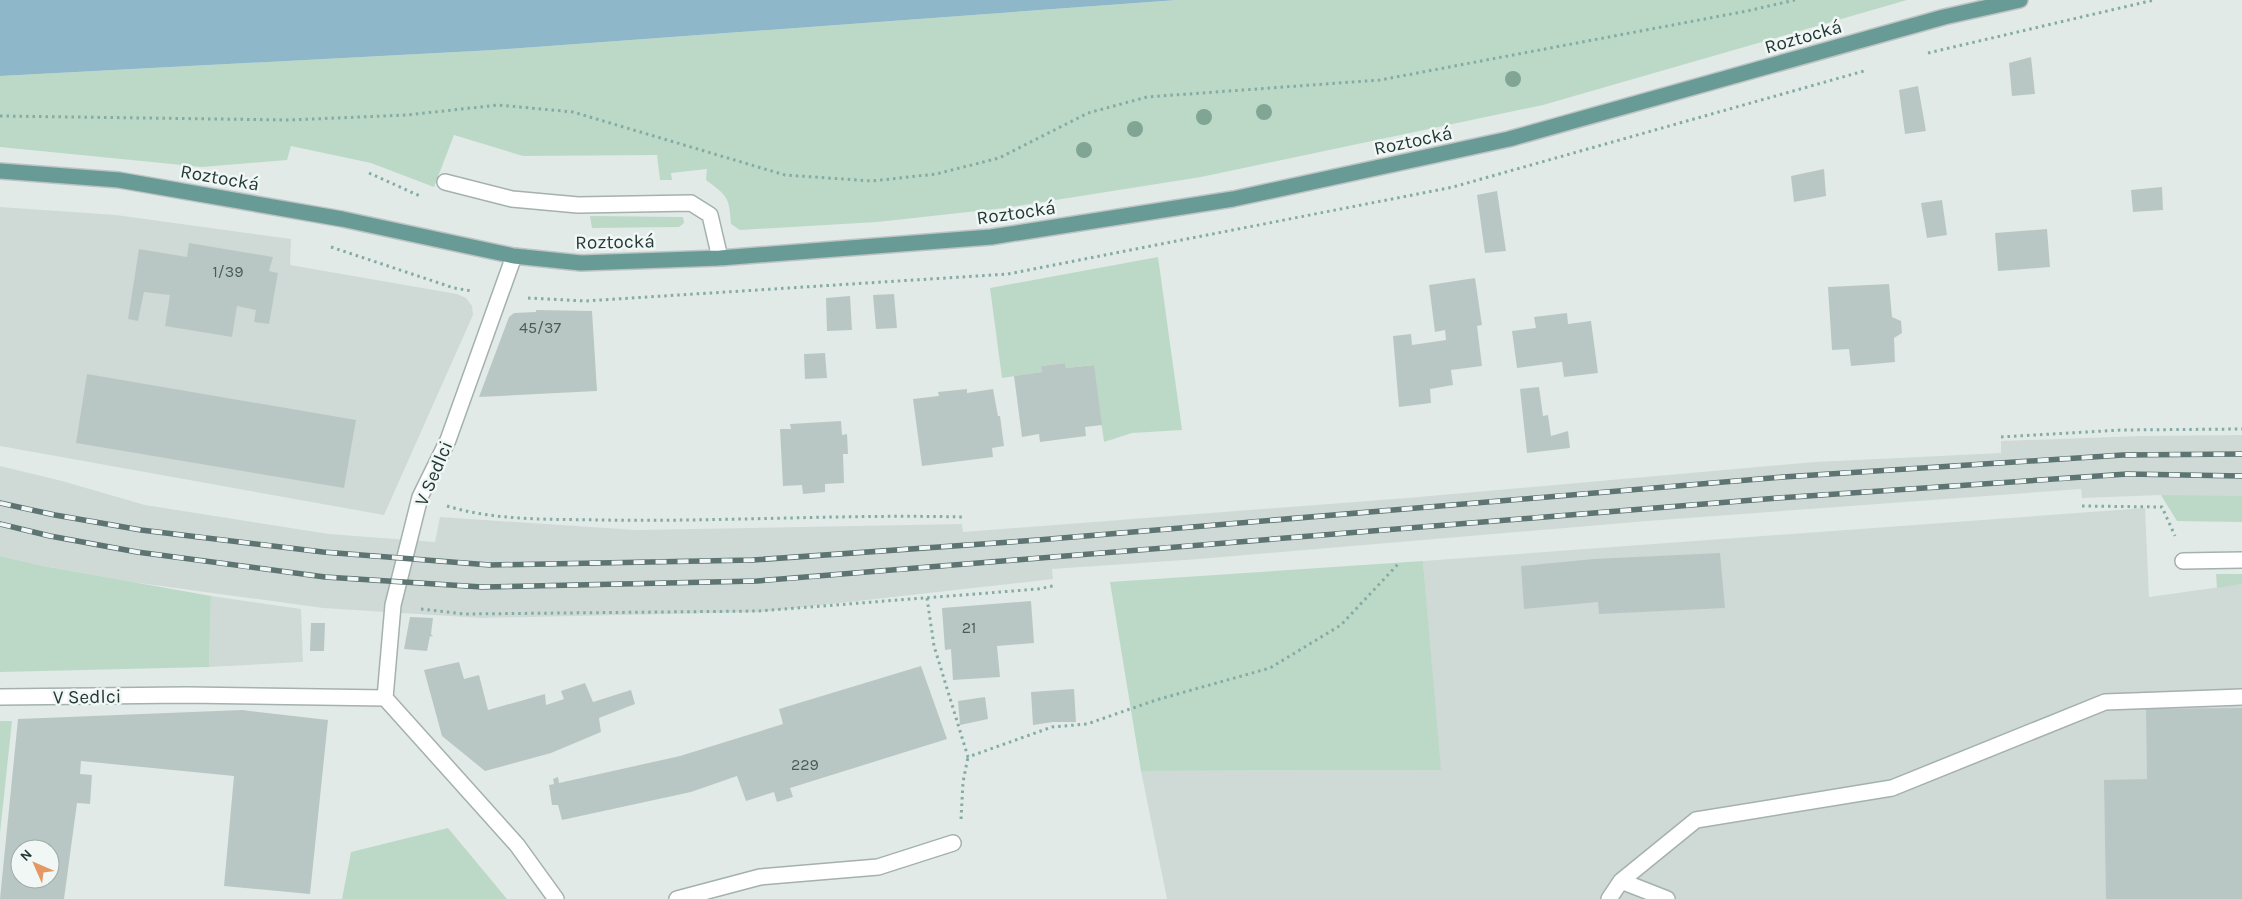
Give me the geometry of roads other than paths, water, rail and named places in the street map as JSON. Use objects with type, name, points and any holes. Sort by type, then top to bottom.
[{"type":"main road","name":"Roztocká","points":[[0,171],[119,180],[342,219],[514,256],[581,263],[720,258],[991,236],[1233,199],[1509,139],[1944,17],[2020,0]]},
{"type":"street","points":[[445,182],[512,199],[568,204],[691,203],[710,215],[720,258]]},
{"type":"street","name":"V Sedlci","points":[[0,697],[186,695],[385,698],[393,605],[420,497],[448,440],[514,256]]},
{"type":"street","points":[[2183,560],[2242,560]]},
{"type":"street","points":[[1609,899],[1621,881],[1696,820],[1892,788],[2105,702],[2242,697]]},
{"type":"street","points":[[385,698],[517,845],[556,899]]},
{"type":"street","points":[[677,899],[760,877],[878,867],[953,843]]},
{"type":"street","points":[[1621,881],[1667,899]]},
{"type":"water","points":[[0,0],[1177,0],[494,50],[0,76]]},
{"type":"railway","points":[[0,503],[141,530],[323,552],[490,565],[753,560],[1038,540],[1783,477],[2123,455],[2242,454]]},
{"type":"railway","points":[[0,524],[50,536],[137,552],[325,577],[482,587],[757,581],[1778,498],[2127,474],[2242,476]]}]
